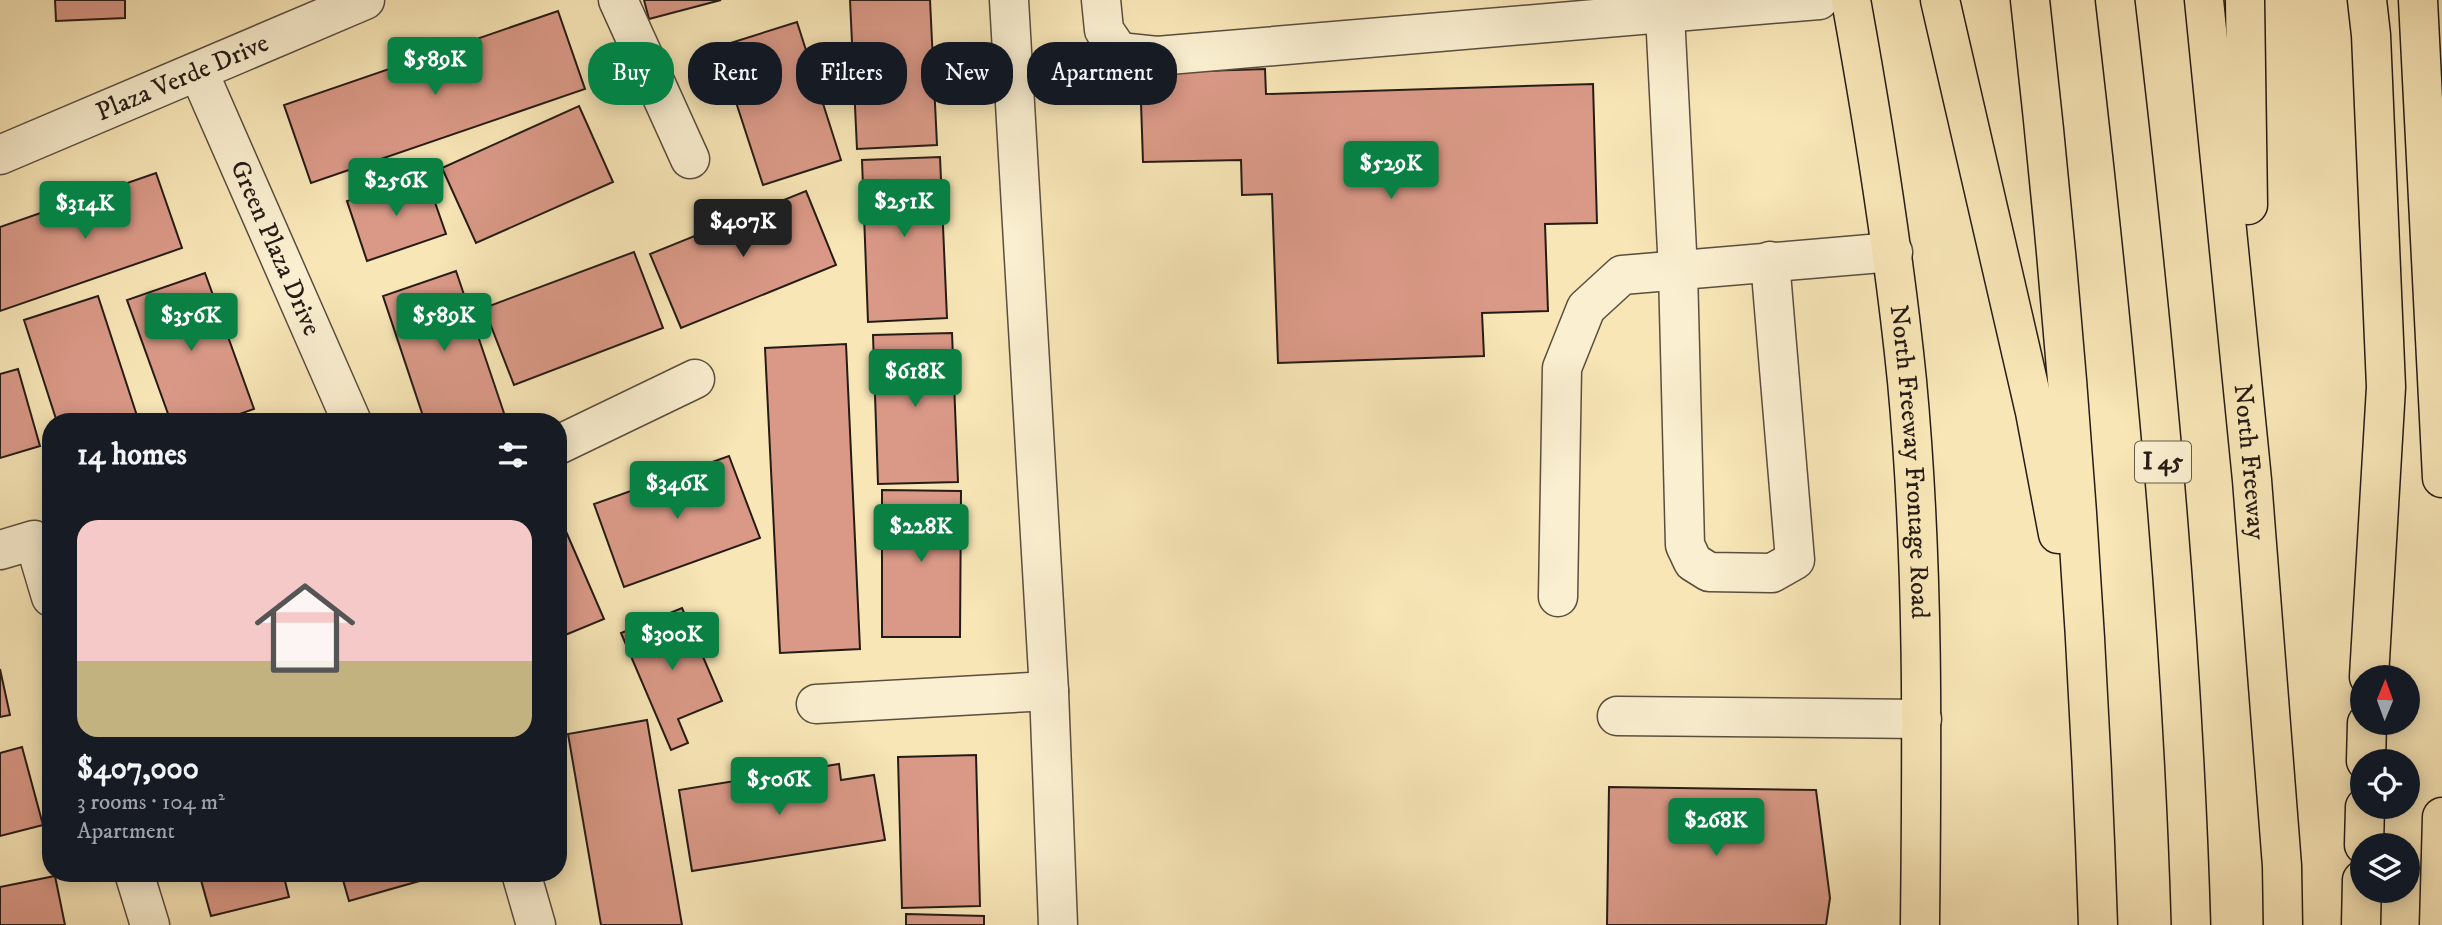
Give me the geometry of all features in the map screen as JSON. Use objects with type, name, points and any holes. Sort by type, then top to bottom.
[{"type":"main road","name":"North Freeway Frontage Road","points":[[1851,0],[1893,252],[1907,384],[1922,719],[1920,925]]},
{"type":"main road","points":[[1940,0],[2035,412],[2091,726]]},
{"type":"main road","points":[[2030,0],[2053,212],[2091,726],[2098,925]]},
{"type":"main road","name":"I 45","points":[[2115,0],[2156,363],[2175,608],[2191,925]]},
{"type":"main road","name":"North Freeway","points":[[2204,0],[2252,480],[2282,866],[2283,925]]},
{"type":"main road","points":[[2245,0],[2252,480]]},
{"type":"main road","points":[[2367,0],[2371,35],[2386,387],[2370,665]]},
{"type":"main road","points":[[2418,0],[2442,478]]},
{"type":"main road","points":[[2439,925],[2442,817]]},
{"type":"main road","points":[[2361,903],[2361,925]]},
{"type":"street","name":"Plaza Verde Drive","points":[[0,155],[199,73],[365,0]]},
{"type":"street","points":[[618,0],[690,159]]},
{"type":"street","points":[[1009,0],[1049,691],[1058,925]]},
{"type":"street","points":[[1101,0],[1104,30],[1119,52],[1157,56],[1436,16],[1665,13],[1750,3],[1819,0]]},
{"type":"street","points":[[1665,13],[1678,271],[1685,545],[1693,562],[1709,572],[1772,573],[1795,560],[1770,261]]},
{"type":"street","name":"Green Plaza Drive","points":[[199,73],[348,413]]},
{"type":"street","points":[[1558,597],[1562,368],[1586,308],[1622,275],[1893,252]]},
{"type":"street","points":[[567,441],[695,379]]},
{"type":"street","points":[[0,550],[34,540],[42,567]]},
{"type":"street","points":[[816,705],[1049,691]]},
{"type":"street","points":[[1617,716],[1922,719]]},
{"type":"street","points":[[137,882],[149,925]]},
{"type":"street","points":[[524,882],[536,925]]},
{"type":"building","points":[[55,0],[125,0],[125,18],[56,21]]},
{"type":"building","points":[[644,0],[721,0],[649,19]]},
{"type":"building","points":[[850,0],[930,0],[932,42],[921,42],[921,105],[935,105],[937,145],[857,149],[855,105],[907,105],[907,42],[852,42]]},
{"type":"building","points":[[558,11],[585,89],[311,183],[284,105]]},
{"type":"building","points":[[797,22],[803,42],[796,42],[796,105],[823,105],[841,160],[763,185],[737,105],[782,105],[782,42],[734,42]]},
{"type":"building","points":[[1265,69],[1266,94],[1593,84],[1597,223],[1545,224],[1548,311],[1482,313],[1484,356],[1278,363],[1272,194],[1242,195],[1241,160],[1143,162],[1141,105],[1177,105],[1177,72]]},
{"type":"building","points":[[579,106],[613,182],[476,243],[442,168]]},
{"type":"building","points":[[940,157],[947,318],[868,322],[862,160]]},
{"type":"building","points":[[156,173],[182,248],[0,311],[0,227]]},
{"type":"building","points":[[425,174],[446,234],[367,261],[347,201]]},
{"type":"building","points":[[806,191],[836,265],[681,328],[650,254]]},
{"type":"building","points":[[634,252],[663,328],[514,385],[484,308]]},
{"type":"building","points":[[456,271],[504,413],[422,413],[383,296]]},
{"type":"building","points":[[205,273],[254,409],[243,413],[168,413],[127,300]]},
{"type":"building","points":[[98,296],[136,413],[54,413],[24,320]]},
{"type":"building","points":[[952,333],[958,482],[878,484],[873,335]]},
{"type":"building","points":[[846,344],[860,649],[780,653],[765,348]]},
{"type":"building","points":[[18,369],[40,446],[0,458],[0,374]]},
{"type":"building","points":[[729,456],[760,538],[624,587],[594,504]]},
{"type":"building","points":[[882,490],[961,491],[960,637],[882,637]]},
{"type":"building","points":[[567,534],[604,619],[567,634]]},
{"type":"building","points":[[682,608],[722,701],[678,719],[688,743],[671,750],[621,633]]},
{"type":"building","points":[[0,669],[10,715],[0,717]]},
{"type":"building","points":[[647,720],[682,925],[601,925],[568,734]]},
{"type":"building","points":[[22,747],[42,825],[0,836],[0,753]]},
{"type":"building","points":[[976,755],[980,906],[902,908],[898,757]]},
{"type":"building","points":[[839,764],[841,780],[874,775],[885,840],[692,871],[679,790]]},
{"type":"building","points":[[1609,787],[1816,790],[1830,898],[1826,925],[1607,925]]},
{"type":"building","points":[[42,879],[42,882],[56,882],[65,925],[0,925],[0,887]]},
{"type":"building","points":[[202,882],[285,882],[289,897],[211,916]]},
{"type":"building","points":[[344,882],[416,882],[349,901]]},
{"type":"building","points":[[906,914],[984,916],[984,925],[906,925]]}]
